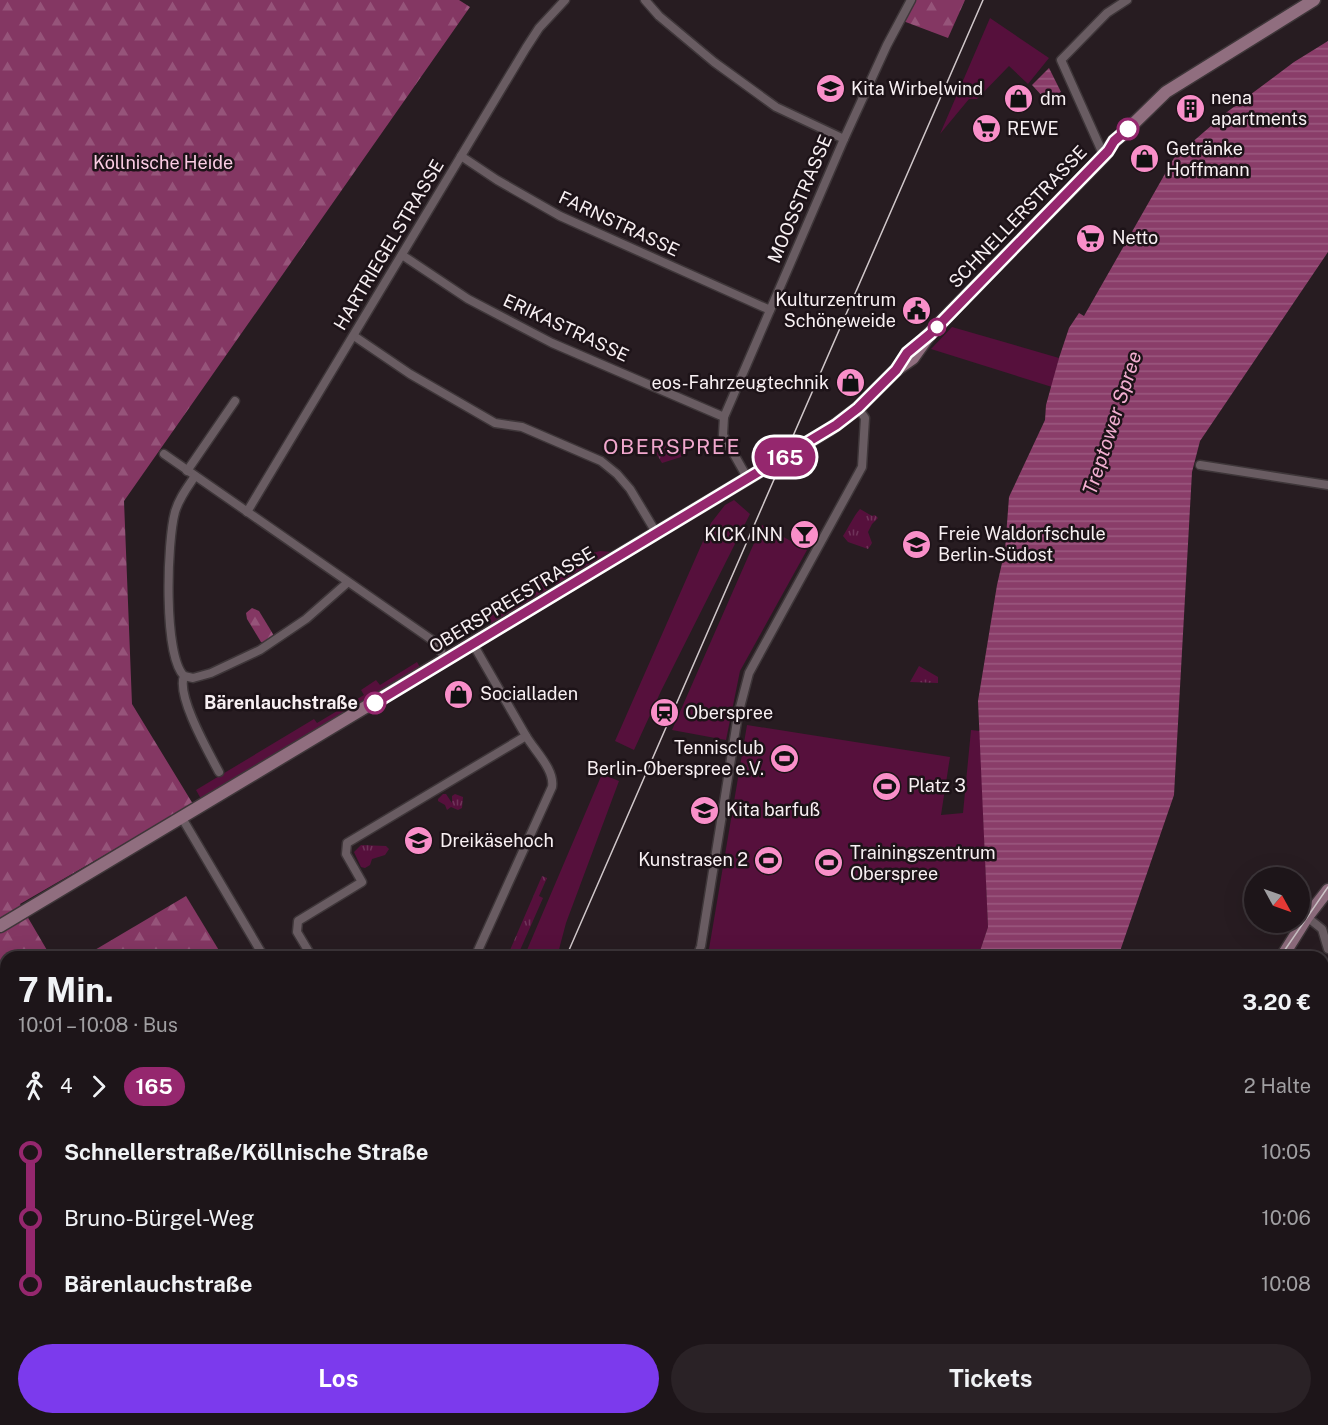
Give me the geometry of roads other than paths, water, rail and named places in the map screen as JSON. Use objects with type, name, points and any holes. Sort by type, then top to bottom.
[{"type":"main road","name":"SCHNELLERSTRASSE","points":[[858,408],[896,370],[907,353],[930,334],[1106,153],[1118,145],[1124,134],[1166,92],[1314,0]]},
{"type":"main road","name":"OBERSPREESTRASSE","points":[[0,926],[657,534],[836,425],[858,408]]},
{"type":"main road","points":[[1310,913],[1327,893]]},
{"type":"main road","points":[[1286,951],[1297,933]]},
{"type":"street","name":"HARTRIEGELSTRASSE","points":[[247,512],[526,48],[539,28],[564,0]]},
{"type":"street","points":[[645,0],[659,16],[714,62],[776,107],[844,139]]},
{"type":"street","name":"MOOSSTRASSE","points":[[724,417],[844,139],[910,0]]},
{"type":"street","points":[[1106,153],[1061,60],[1107,13],[1127,0]]},
{"type":"street","name":"FARNSTRASSE","points":[[461,156],[560,216],[770,310]]},
{"type":"street","name":"ERIKASTRASSE","points":[[402,255],[468,299],[552,343],[724,417]]},
{"type":"street","points":[[354,336],[410,374],[495,423],[522,427],[601,461],[630,489],[657,534]]},
{"type":"street","points":[[235,401],[191,473],[175,512],[168,567],[171,627],[181,673],[192,678],[200,676],[260,650],[306,619],[347,583]]},
{"type":"street","points":[[699,951],[738,715],[749,673],[862,467],[866,418],[858,408]]},
{"type":"street","points":[[724,417],[723,435],[748,479]]},
{"type":"street","points":[[164,454],[435,642],[446,660]]},
{"type":"street","points":[[1200,465],[1328,485]]},
{"type":"street","points":[[472,644],[551,774],[553,781],[478,951]]},
{"type":"street","points":[[184,676],[182,686],[189,711],[219,772]]},
{"type":"street","points":[[308,951],[297,932],[298,921],[362,882],[346,854],[347,843],[526,736]]},
{"type":"street","points":[[182,818],[260,951]]},
{"type":"street","points":[[1310,919],[1322,929],[1328,949]]},
{"type":"water","name":"Treptower Spree","points":[[1328,41],[1328,252],[1200,441],[1192,472],[1174,795],[1120,951],[980,951],[988,927],[978,701],[1005,550],[1009,497],[1045,420],[1046,405],[1069,328],[1079,313],[1084,316],[1174,158],[1227,112],[1294,62]]},
{"type":"water","points":[[1049,68],[1061,92],[1045,99],[1032,85]]},
{"type":"tram line","points":[[569,951],[983,0]]},
{"type":"tram line","points":[[1284,951],[1328,887]]},
{"type":"place","name":"Kita Wirbelwind","points":[[830,89]]},
{"type":"place","name":"dm","points":[[1019,99]]},
{"type":"place","name":"nena apartments","points":[[1190,108]]},
{"type":"place","name":"REWE","points":[[986,129]]},
{"type":"place","name":"Getränke Hoffmann","points":[[1145,159]]},
{"type":"place","name":"Netto","points":[[1091,238]]},
{"type":"place","name":"Kulturzentrum Schöneweide","points":[[917,310]]},
{"type":"place","name":"eos-Fahrzeugtechnik","points":[[850,383]]},
{"type":"place","name":"KICK INN","points":[[804,535]]},
{"type":"place","name":"Freie Waldorfschule Berlin-Südost","points":[[917,544]]},
{"type":"place","name":"Socialladen","points":[[459,694]]},
{"type":"place","name":"Bärenlauchstraße","points":[[375,703]]},
{"type":"place","name":"Oberspree","points":[[664,713]]},
{"type":"place","name":"Tennisclub Berlin-Oberspree e.V.","points":[[785,758]]},
{"type":"place","name":"Platz 3","points":[[887,786]]},
{"type":"place","name":"Kita barfuß","points":[[705,810]]},
{"type":"place","name":"Dreikäsehoch","points":[[419,841]]},
{"type":"place","name":"Kunstrasen 2","points":[[769,860]]},
{"type":"place","name":"Trainingszentrum Oberspree","points":[[829,863]]},
{"type":"district","name":"OBERSPREE","points":[[672,447]]},
{"type":"park label","name":"Köllnische Heide","points":[[163,163]]}]
